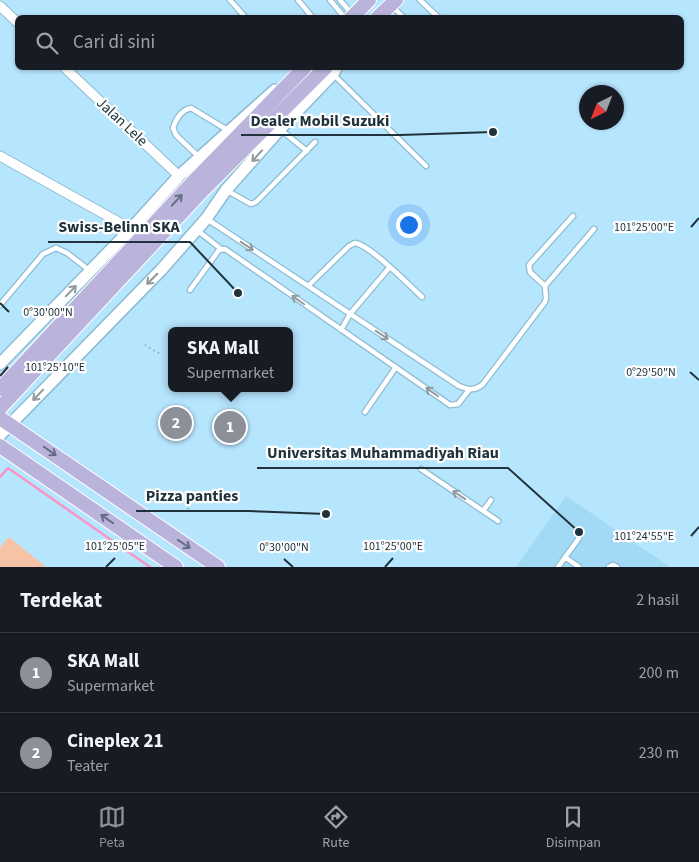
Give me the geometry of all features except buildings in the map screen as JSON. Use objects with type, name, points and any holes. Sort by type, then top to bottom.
[{"type":"main road","points":[[352,15],[369,0]]},
{"type":"main road","points":[[380,15],[393,2]]},
{"type":"main road","points":[[0,408],[302,70]]},
{"type":"main road","points":[[0,389],[197,187],[331,70]]},
{"type":"main road","points":[[3,421],[218,567]]},
{"type":"main road","points":[[0,446],[176,567]]},
{"type":"street","points":[[0,6],[15,20]]},
{"type":"street","name":"Jalan Lele","points":[[67,70],[179,176]]},
{"type":"street","points":[[0,364],[131,229],[179,176],[297,70]]},
{"type":"street","points":[[0,435],[3,421],[161,270],[206,219],[226,190],[331,70]]},
{"type":"street","points":[[0,156],[131,229]]},
{"type":"lane","points":[[230,0],[243,15]]},
{"type":"lane","points":[[298,0],[310,15]]},
{"type":"lane","points":[[330,0],[348,15]]},
{"type":"lane","points":[[340,0],[349,15]]},
{"type":"lane","points":[[420,0],[436,15]]},
{"type":"lane","points":[[393,2],[402,15]]},
{"type":"lane","points":[[331,70],[426,166]]},
{"type":"lane","points":[[200,158],[176,135],[173,128],[175,122],[186,109],[191,108],[229,131]]},
{"type":"lane","points":[[280,129],[307,151]]},
{"type":"lane","points":[[226,190],[253,204],[315,142]]},
{"type":"lane","points":[[206,219],[459,386],[474,390],[483,384],[545,302],[545,286],[530,272],[529,265],[573,216]]},
{"type":"lane","points":[[545,286],[594,229]]},
{"type":"lane","points":[[196,230],[221,249],[225,249],[453,406],[458,404],[469,390]]},
{"type":"lane","points":[[308,286],[349,246],[359,243],[422,297]]},
{"type":"lane","points":[[0,305],[43,254],[56,248],[67,253],[90,271]]},
{"type":"lane","points":[[190,290],[221,249]]},
{"type":"lane","points":[[341,330],[350,314],[390,268]]},
{"type":"lane","points":[[365,412],[396,367]]},
{"type":"lane","points":[[421,469],[498,520]]},
{"type":"lane","points":[[483,511],[491,500]]},
{"type":"lane","points":[[558,567],[579,538]]},
{"type":"lane","points":[[565,557],[579,567]]},
{"type":"lane","points":[[609,567],[613,565],[618,567]]},
{"type":"path","points":[[145,345],[162,355]]},
{"type":"path","points":[[188,509],[196,494]]},
{"type":"shaded area","points":[[566,496],[670,567],[516,567]]},
{"type":"shaded area","points":[[9,537],[46,567],[0,567],[0,547]]},
{"type":"waterway","points":[[0,477],[8,468],[150,567]]},
{"type":"place","name":"Dealer Mobil Suzuki","points":[[493,132]]},
{"type":"place","name":"Swiss-Belinn SKA","points":[[238,293]]},
{"type":"place","name":"Cineplex 21","points":[[176,423]]},
{"type":"place","name":"SKA Mall","points":[[230,427]]},
{"type":"place","name":"Pizza panties","points":[[326,514]]},
{"type":"place","name":"Universitas Muhammadiyah Riau","points":[[579,532]]}]
